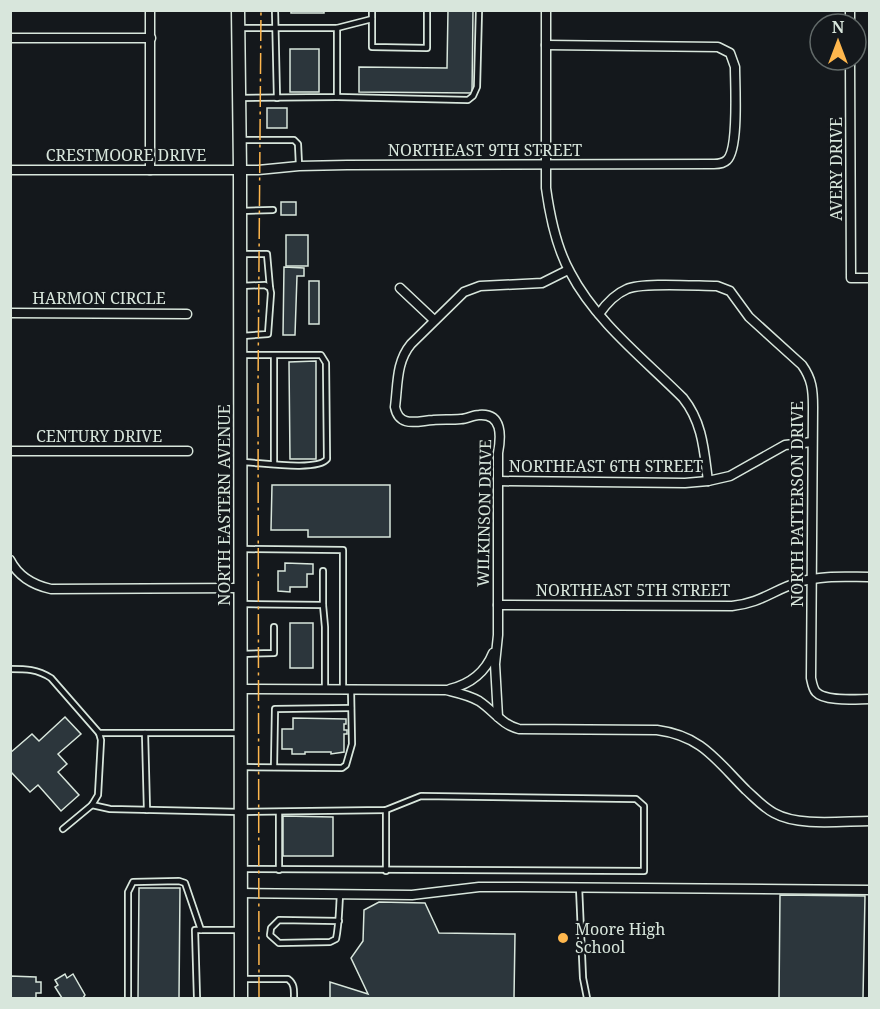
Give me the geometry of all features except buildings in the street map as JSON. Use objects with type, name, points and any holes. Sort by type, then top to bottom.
[{"type":"main road","name":"NORTH EASTERN AVENUE","points":[[238,10],[241,999]]},
{"type":"street","points":[[150,10],[150,170]]},
{"type":"street","points":[[546,10],[546,188],[551,217],[568,270],[599,314],[692,410],[701,432],[708,481]]},
{"type":"street","points":[[10,38],[151,38]]},
{"type":"street","name":"NORTHEAST 9TH STREET","points":[[240,170],[299,166],[714,164],[728,160],[734,148],[735,139],[735,67],[732,57],[724,48],[694,45],[546,45]]},
{"type":"street","name":"AVERY DRIVE","points":[[850,72],[851,278],[870,278]]},
{"type":"street","name":"CRESTMOORE DRIVE","points":[[10,170],[240,170]]},
{"type":"street","name":"WILKINSON DRIVE","points":[[498,717],[495,649],[498,635],[498,453],[501,431],[495,421],[480,415],[413,423],[402,420],[396,413],[395,407],[401,357],[456,297],[474,288],[542,284],[568,270]]},
{"type":"street","name":"NORTH PATTERSON DRIVE","points":[[599,314],[620,292],[634,286],[717,286],[724,288],[735,297],[749,317],[802,365],[813,388],[810,667],[813,687],[822,696],[831,698],[870,699]]},
{"type":"street","points":[[400,288],[434,320]]},
{"type":"street","name":"HARMON CIRCLE","points":[[10,313],[187,314]]},
{"type":"street","name":"NORTHEAST 6TH STREET","points":[[498,481],[685,483],[708,481],[730,476],[785,445],[813,442]]},
{"type":"street","name":"CENTURY DRIVE","points":[[10,451],[188,451]]},
{"type":"street","points":[[10,560],[25,578],[51,589],[240,588]]},
{"type":"street","name":"NORTHEAST 5TH STREET","points":[[498,605],[732,606],[757,602],[791,585],[811,580],[830,577],[870,577]]},
{"type":"street","points":[[446,690],[470,682],[490,661],[495,649]]},
{"type":"street","points":[[241,689],[446,690],[471,696],[511,727],[519,729],[657,730],[679,734],[699,743],[760,804],[775,814],[807,821],[870,821]]},
{"type":"street","points":[[241,893],[412,895],[479,888],[579,887],[870,890]]},
{"type":"lane","points":[[275,10],[277,98]]},
{"type":"lane","points":[[372,10],[372,47],[427,48],[427,10]]},
{"type":"lane","points":[[239,98],[337,97],[468,100],[473,96],[477,87],[478,10]]},
{"type":"lane","points":[[238,28],[337,28],[372,19]]},
{"type":"lane","points":[[337,28],[337,97]]},
{"type":"lane","points":[[240,140],[294,140],[298,144],[299,166]]},
{"type":"lane","points":[[240,211],[273,210]]},
{"type":"lane","points":[[240,254],[267,254],[270,288],[268,334],[240,336]]},
{"type":"lane","points":[[240,286],[265,285],[270,288]]},
{"type":"lane","points":[[240,355],[321,355],[325,359],[327,459],[320,464],[240,462]]},
{"type":"lane","points":[[274,356],[274,464]]},
{"type":"lane","points":[[240,549],[343,550],[347,689],[351,708],[352,744],[346,765],[342,768],[241,767]]},
{"type":"lane","points":[[323,571],[325,689]]},
{"type":"lane","points":[[240,604],[323,605]]},
{"type":"lane","points":[[241,654],[274,653],[274,627]]},
{"type":"lane","points":[[10,669],[31,669],[51,678],[99,734],[101,740],[98,795],[92,805],[63,829]]},
{"type":"lane","points":[[274,767],[275,709],[351,708]]},
{"type":"lane","points":[[99,734],[241,733]]},
{"type":"lane","points":[[145,734],[147,810]]},
{"type":"lane","points":[[92,805],[110,809],[241,812],[386,810],[421,796],[636,799],[644,806],[644,871],[241,869]]},
{"type":"lane","points":[[386,810],[386,871]]},
{"type":"lane","points":[[279,812],[279,870]]},
{"type":"lane","points":[[128,999],[128,892],[133,882],[179,881],[185,883],[201,930]]},
{"type":"lane","points":[[579,887],[583,978],[587,999]]},
{"type":"lane","points":[[339,921],[279,920],[271,928],[270,935],[279,943],[330,942],[336,939],[339,921],[340,895]]},
{"type":"lane","points":[[197,999],[195,930],[241,930]]},
{"type":"lane","points":[[241,979],[288,979],[294,987],[294,999]]},
{"type":"power","points":[[259,998],[258,388],[261,10]]},
{"type":"place","name":"Moore High School","points":[[563,938]]}]
